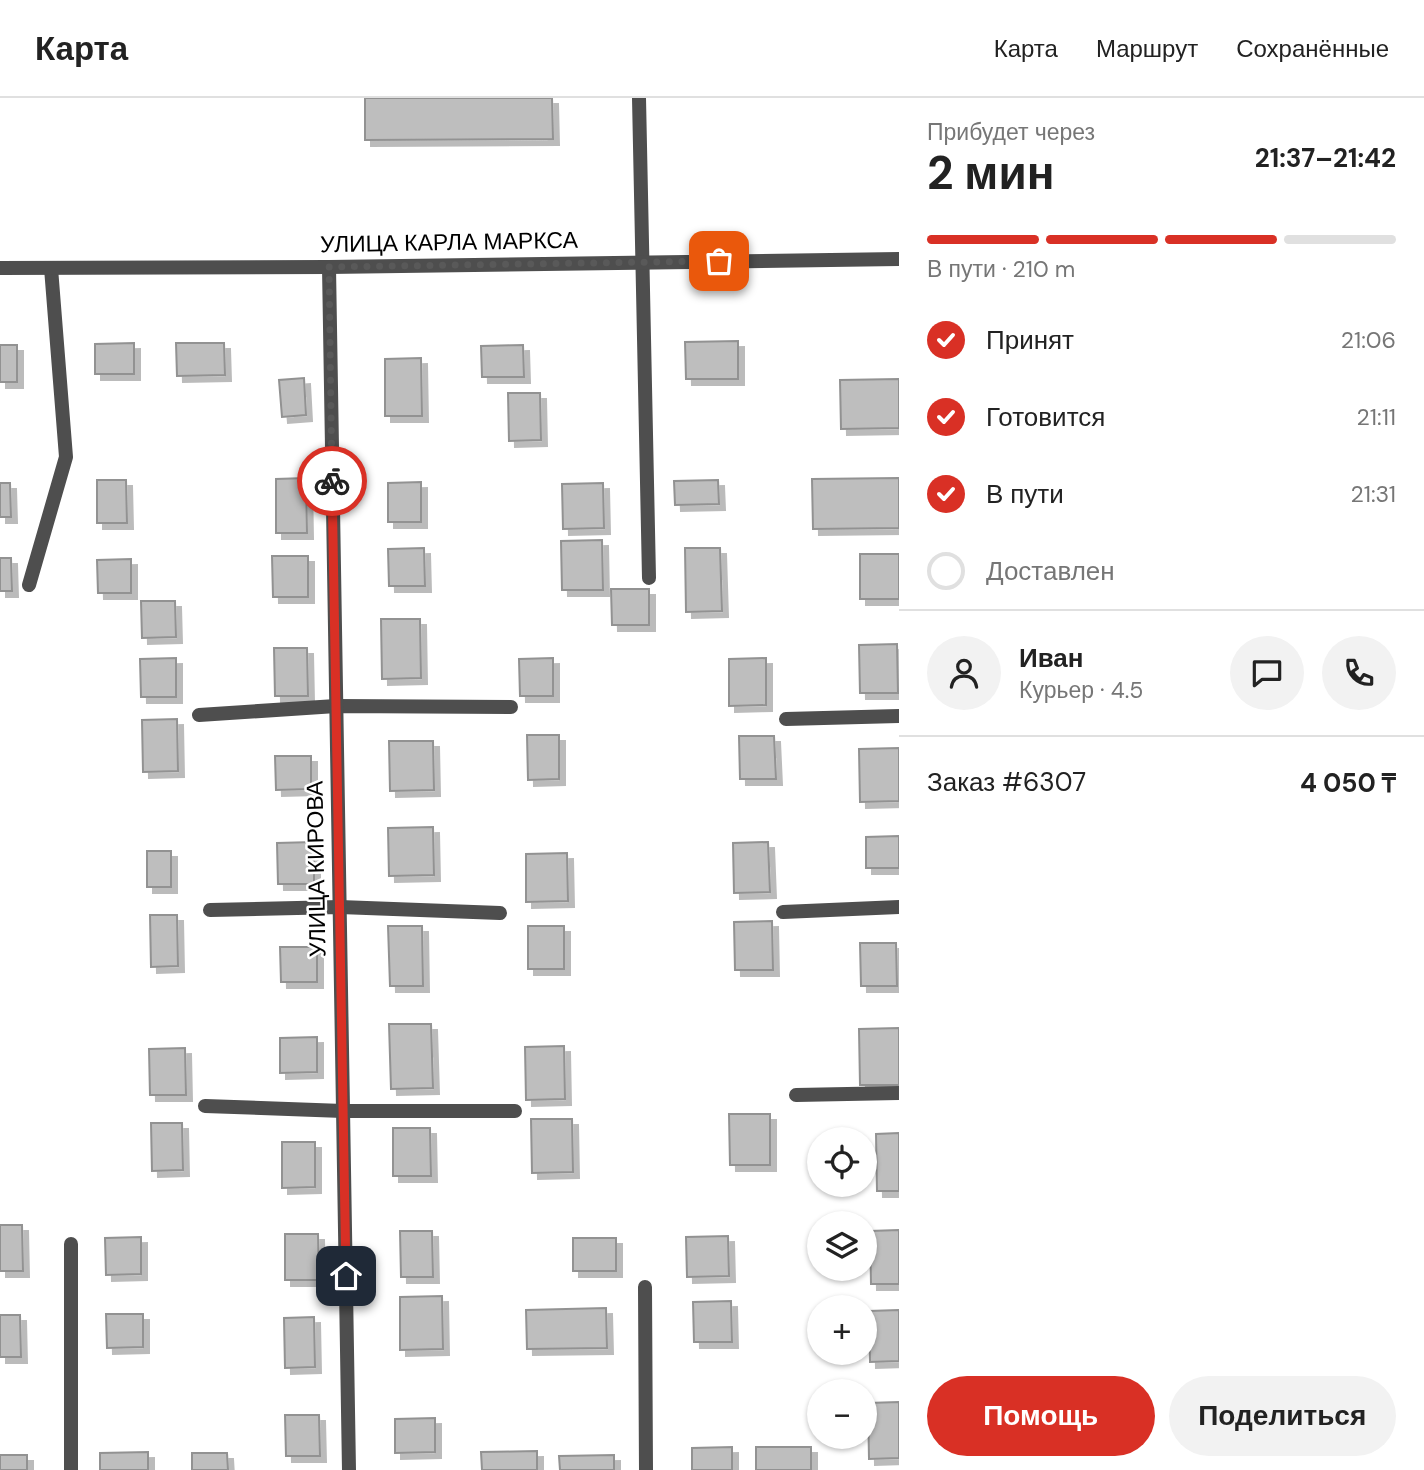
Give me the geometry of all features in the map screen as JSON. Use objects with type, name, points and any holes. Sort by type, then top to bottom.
[{"type":"street","points":[[639,98],[649,578]]},
{"type":"street","name":"УЛИЦА КАРЛА МАРКСА","points":[[0,268],[329,267],[899,259]]},
{"type":"street","name":"УЛИЦА КИРОВА","points":[[329,267],[349,1470]]},
{"type":"street","points":[[29,585],[66,457],[51,268]]},
{"type":"street","points":[[199,715],[336,706],[511,707]]},
{"type":"street","points":[[786,719],[899,716]]},
{"type":"street","points":[[210,910],[340,907],[500,913]]},
{"type":"street","points":[[783,912],[899,907]]},
{"type":"street","points":[[796,1095],[899,1094]]},
{"type":"street","points":[[205,1106],[343,1111],[515,1111]]},
{"type":"street","points":[[71,1244],[71,1470]]},
{"type":"street","points":[[645,1287],[646,1470]]},
{"type":"building","points":[[365,98],[552,98],[553,139],[365,140]]},
{"type":"building","points":[[738,341],[738,379],[686,379],[685,342]]},
{"type":"building","points":[[134,343],[134,374],[95,374],[95,344]]},
{"type":"building","points":[[176,343],[224,343],[225,375],[177,376]]},
{"type":"building","points":[[0,345],[17,345],[17,382],[0,382]]},
{"type":"building","points":[[523,345],[524,377],[482,377],[481,346]]},
{"type":"building","points":[[421,358],[422,416],[385,416],[385,359]]},
{"type":"building","points":[[304,378],[306,415],[282,417],[279,380]]},
{"type":"building","points":[[899,379],[899,428],[841,429],[840,380]]},
{"type":"building","points":[[508,393],[540,393],[541,440],[509,441]]},
{"type":"building","points":[[306,478],[307,533],[276,533],[276,479]]},
{"type":"building","points":[[899,478],[899,528],[813,529],[812,479]]},
{"type":"building","points":[[97,480],[126,480],[127,523],[97,523]]},
{"type":"building","points":[[718,480],[719,504],[675,505],[674,481]]},
{"type":"building","points":[[421,482],[421,522],[388,522],[388,483]]},
{"type":"building","points":[[0,483],[10,483],[11,517],[0,517]]},
{"type":"building","points":[[603,483],[604,528],[563,529],[562,484]]},
{"type":"building","points":[[602,540],[603,590],[562,590],[561,541]]},
{"type":"building","points":[[424,548],[425,586],[389,586],[388,549]]},
{"type":"building","points":[[685,548],[720,548],[722,611],[686,612]]},
{"type":"building","points":[[860,554],[899,554],[899,599],[860,599]]},
{"type":"building","points":[[272,556],[308,556],[308,597],[273,597]]},
{"type":"building","points":[[0,558],[11,558],[12,591],[0,591]]},
{"type":"building","points":[[131,559],[131,593],[98,593],[97,560]]},
{"type":"building","points":[[611,589],[649,589],[649,625],[612,625]]},
{"type":"building","points":[[141,601],[175,601],[176,637],[142,638]]},
{"type":"building","points":[[381,619],[420,619],[421,678],[382,679]]},
{"type":"building","points":[[897,644],[898,693],[860,693],[859,645]]},
{"type":"building","points":[[274,648],[307,648],[308,696],[275,696]]},
{"type":"building","points":[[176,658],[176,697],[141,697],[140,659]]},
{"type":"building","points":[[553,658],[553,696],[520,696],[519,659]]},
{"type":"building","points":[[766,658],[766,705],[729,706],[729,659]]},
{"type":"building","points":[[177,719],[178,771],[143,772],[142,720]]},
{"type":"building","points":[[527,735],[559,735],[559,779],[528,780]]},
{"type":"building","points":[[739,736],[774,736],[776,779],[740,779]]},
{"type":"building","points":[[389,741],[433,741],[434,790],[390,791]]},
{"type":"building","points":[[899,748],[899,801],[860,802],[859,749]]},
{"type":"building","points":[[275,756],[311,756],[311,789],[276,790]]},
{"type":"building","points":[[433,827],[434,875],[389,876],[388,828]]},
{"type":"building","points":[[899,836],[899,868],[866,868],[866,837]]},
{"type":"building","points":[[314,842],[314,884],[278,884],[277,843]]},
{"type":"building","points":[[768,842],[770,892],[734,893],[733,843]]},
{"type":"building","points":[[147,851],[171,851],[171,887],[147,887]]},
{"type":"building","points":[[567,853],[568,901],[526,902],[526,854]]},
{"type":"building","points":[[150,915],[177,915],[178,966],[151,967]]},
{"type":"building","points":[[772,921],[773,970],[735,970],[734,922]]},
{"type":"building","points":[[388,926],[422,926],[423,986],[390,986]]},
{"type":"building","points":[[528,926],[564,926],[564,969],[528,969]]},
{"type":"building","points":[[860,943],[896,943],[897,986],[861,986]]},
{"type":"building","points":[[280,947],[317,947],[317,982],[281,982]]},
{"type":"building","points":[[389,1024],[431,1024],[433,1088],[391,1089]]},
{"type":"building","points":[[899,1028],[899,1085],[860,1085],[859,1029]]},
{"type":"building","points":[[317,1037],[317,1072],[280,1073],[280,1038]]},
{"type":"building","points":[[564,1046],[565,1099],[526,1100],[525,1047]]},
{"type":"building","points":[[185,1048],[186,1095],[150,1095],[149,1049]]},
{"type":"building","points":[[729,1114],[770,1114],[770,1165],[730,1165]]},
{"type":"building","points":[[531,1119],[572,1119],[573,1172],[532,1173]]},
{"type":"building","points":[[151,1123],[182,1123],[183,1170],[152,1171]]},
{"type":"building","points":[[393,1128],[430,1128],[431,1176],[393,1176]]},
{"type":"building","points":[[899,1133],[899,1191],[877,1191],[877,1134]]},
{"type":"building","points":[[282,1142],[315,1142],[315,1187],[282,1188]]},
{"type":"building","points":[[0,1225],[22,1225],[23,1271],[0,1271]]},
{"type":"building","points":[[899,1230],[899,1284],[871,1284],[871,1281],[877,1281],[877,1231]]},
{"type":"building","points":[[400,1231],[432,1231],[433,1277],[401,1277]]},
{"type":"building","points":[[285,1234],[318,1234],[319,1280],[285,1280]]},
{"type":"building","points":[[728,1236],[729,1276],[687,1277],[686,1237]]},
{"type":"building","points":[[141,1237],[141,1274],[106,1275],[105,1238]]},
{"type":"building","points":[[573,1238],[616,1238],[616,1271],[573,1271]]},
{"type":"building","points":[[442,1296],[443,1349],[400,1350],[400,1297]]},
{"type":"building","points":[[731,1301],[732,1342],[694,1342],[693,1302]]},
{"type":"building","points":[[606,1308],[607,1348],[527,1349],[526,1310]]},
{"type":"building","points":[[899,1310],[899,1361],[877,1362],[877,1311]]},
{"type":"building","points":[[106,1314],[143,1314],[143,1347],[107,1348]]},
{"type":"building","points":[[0,1315],[20,1315],[21,1357],[0,1357]]},
{"type":"building","points":[[314,1317],[315,1367],[285,1368],[284,1318]]},
{"type":"building","points":[[899,1402],[899,1458],[869,1459],[869,1449],[877,1449],[877,1403]]},
{"type":"building","points":[[285,1415],[319,1415],[320,1456],[286,1456]]},
{"type":"building","points":[[435,1418],[435,1452],[395,1453],[395,1419]]},
{"type":"building","points":[[732,1447],[732,1470],[692,1470],[692,1448]]},
{"type":"building","points":[[756,1447],[811,1449],[811,1470],[756,1470]]},
{"type":"building","points":[[537,1451],[537,1470],[482,1470],[481,1452]]},
{"type":"building","points":[[148,1452],[148,1470],[100,1470],[100,1453]]},
{"type":"building","points":[[192,1453],[227,1453],[228,1470],[192,1470]]},
{"type":"building","points":[[0,1455],[27,1455],[27,1470],[0,1470]]},
{"type":"building","points":[[614,1455],[614,1470],[560,1470],[559,1456]]},
{"type":"way so far","points":[[332,481],[329,267],[719,261]]},
{"type":"route","points":[[332,481],[346,1276]]}]
